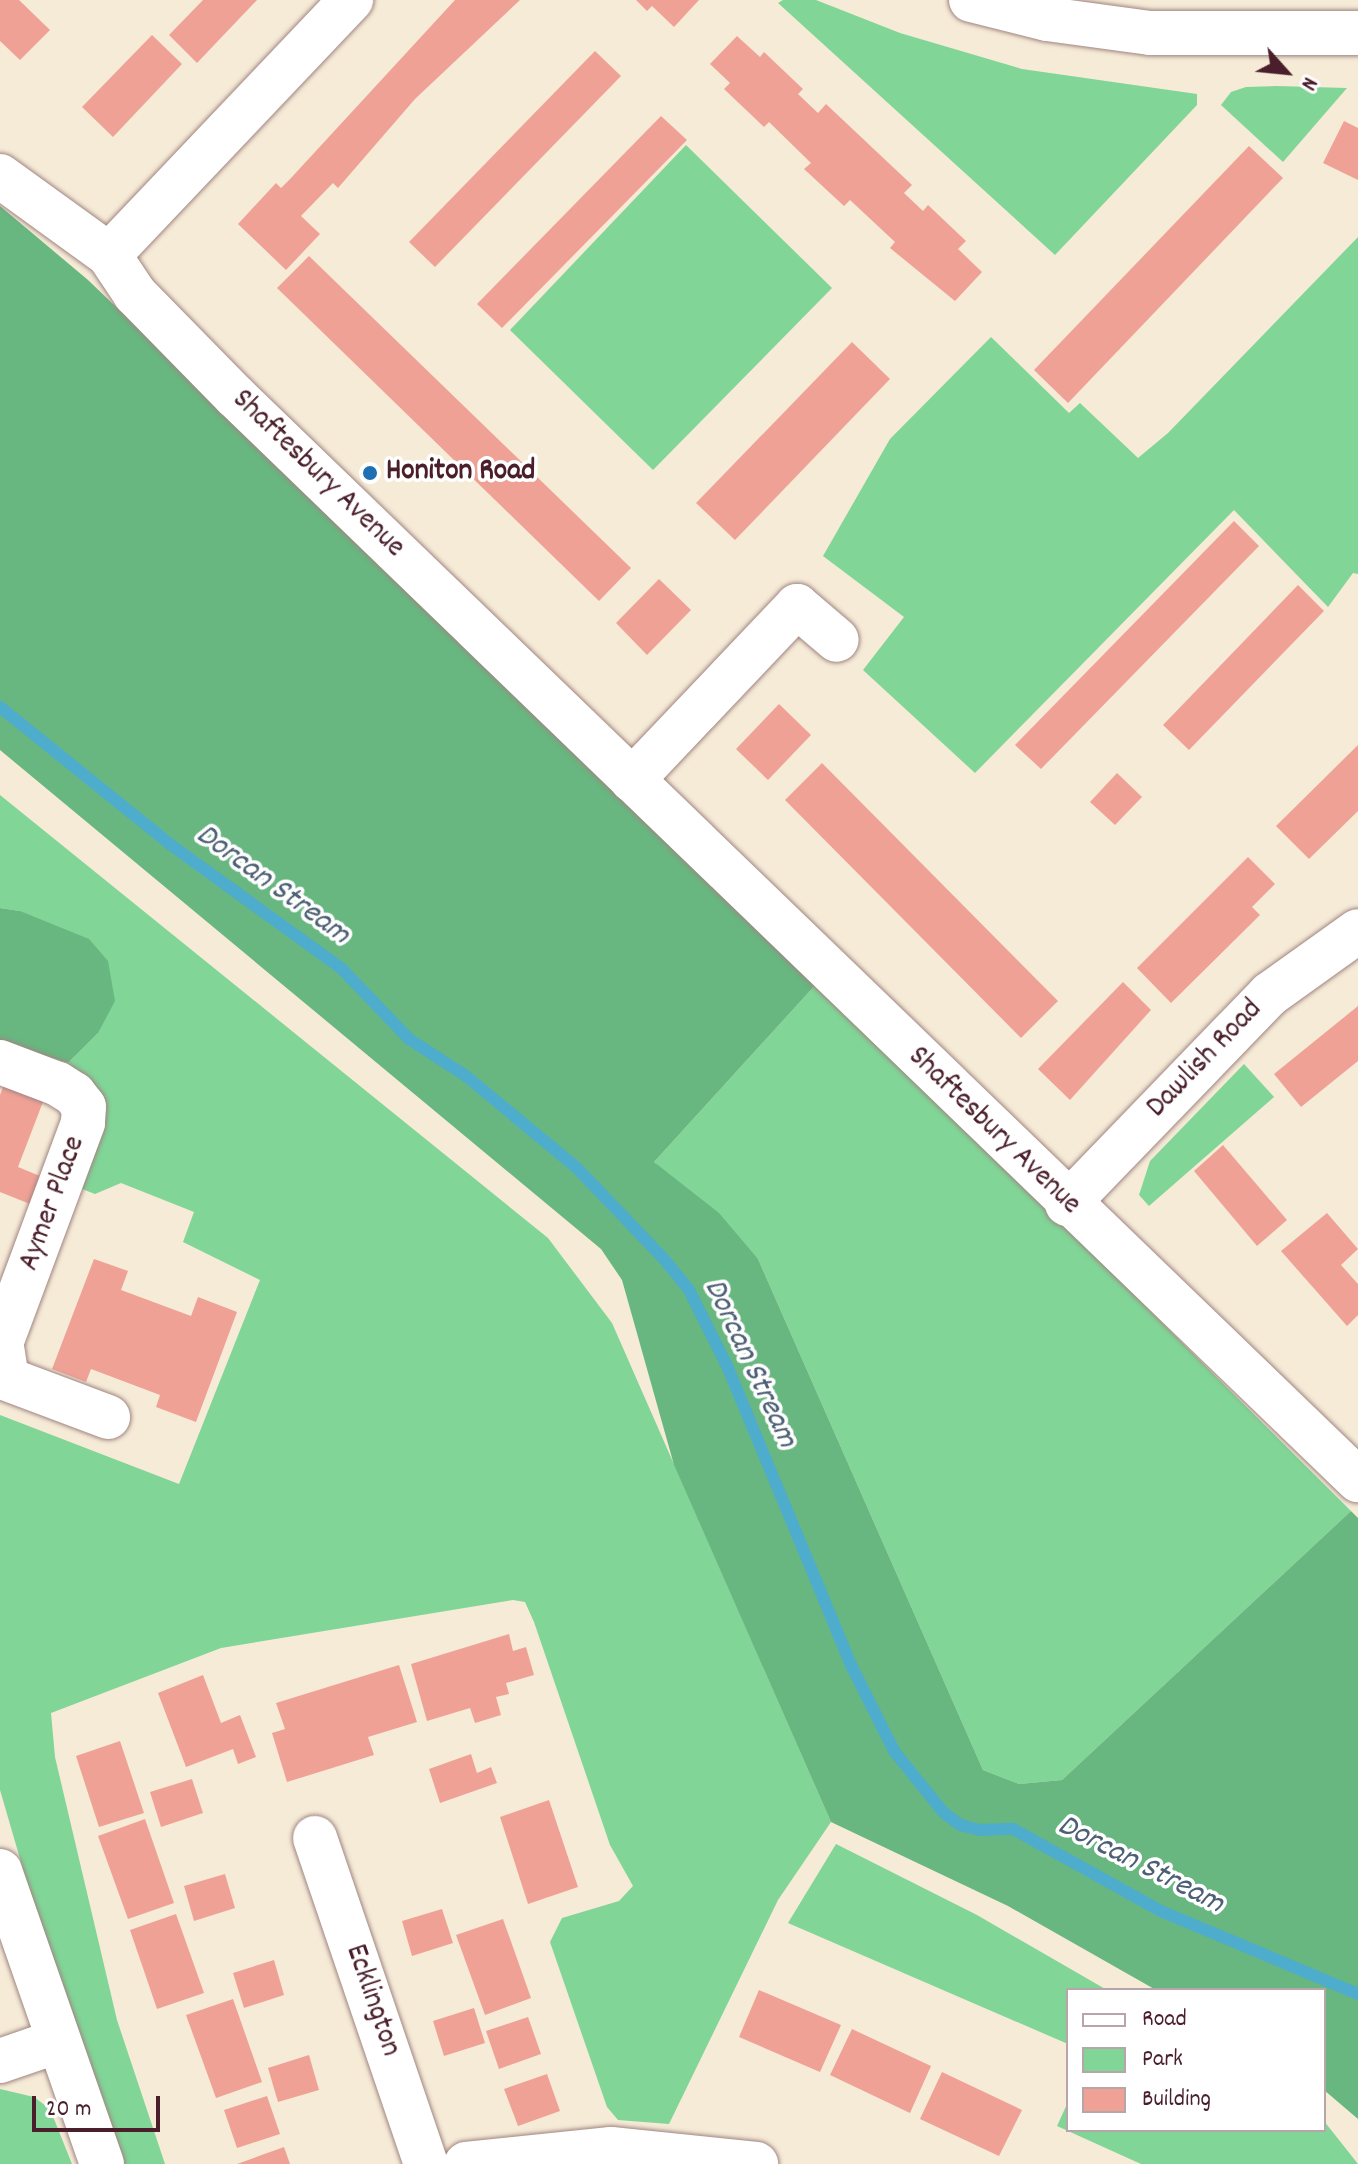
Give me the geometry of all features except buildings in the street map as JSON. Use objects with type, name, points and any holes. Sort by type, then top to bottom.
[{"type":"street","points":[[109,255],[351,0]]},
{"type":"street","points":[[971,0],[1047,19],[1150,33],[1358,33]]},
{"type":"street","name":"Shaftesbury Avenue","points":[[0,176],[109,255],[135,294],[235,396],[1067,1204],[1358,1480]]},
{"type":"street","points":[[632,780],[797,606],[837,640]]},
{"type":"street","name":"Dawlish Road","points":[[1067,1204],[1270,994],[1358,931]]},
{"type":"street","name":"Aymer Place","points":[[0,1062],[58,1084],[74,1094],[84,1107],[83,1123],[1,1346],[7,1379],[108,1417]]},
{"type":"street","name":"Ecklington","points":[[315,1838],[426,2164]]},
{"type":"street","points":[[0,1871],[102,2164]]},
{"type":"street","points":[[0,2061],[58,2041]]},
{"type":"street","points":[[466,2164],[566,2151],[756,2164]]},
{"type":"green space","points":[[783,0],[816,0],[900,33],[1022,69],[1197,94],[1197,105],[1055,255],[778,3]]},
{"type":"green space","points":[[1246,87],[1347,88],[1283,162],[1221,105],[1231,92]]},
{"type":"green space","points":[[686,145],[832,288],[653,470],[510,330]]},
{"type":"green space","points":[[0,206],[88,280],[819,981],[654,1162],[719,1213],[758,1259],[983,1770],[1019,1784],[1062,1780],[1351,1511],[1358,1518],[1358,2119],[1326,2092],[1326,1988],[1152,1988],[1008,1906],[831,1822],[674,1465],[622,1280],[601,1249],[0,750]]},
{"type":"green space","points":[[1358,237],[1358,574],[1353,573],[1328,607],[1234,510],[975,773],[863,670],[904,617],[823,556],[890,439],[991,337],[1069,413],[1080,403],[1138,458],[1168,433]]},
{"type":"green space","points":[[0,795],[548,1238],[612,1323],[831,1822],[778,1900],[669,2124],[618,2120],[607,2107],[550,1942],[562,1918],[619,1901],[633,1886],[610,1845],[534,1622],[525,1602],[513,1600],[221,1648],[51,1713],[55,1757],[117,2020],[165,2164],[121,2164],[44,1941],[0,1790],[0,1415],[179,1484],[260,1280],[183,1242],[194,1212],[121,1183],[95,1194],[77,1187],[94,1097],[68,1063],[98,1033],[20,911],[0,908]]},
{"type":"green space","points":[[0,908],[20,911],[89,939],[108,961],[115,1001],[98,1033],[68,1063],[0,1042]]},
{"type":"green space","points":[[819,981],[1351,1511],[1062,1780],[1019,1784],[983,1770],[758,1259],[654,1162]]},
{"type":"green space","points":[[1244,1064],[1274,1097],[1149,1206],[1139,1195],[1150,1161]]},
{"type":"green space","points":[[836,1844],[977,1915],[1104,1988],[1066,1988],[1066,2043],[788,1923]]},
{"type":"green space","points":[[0,2089],[34,2097],[50,2109],[72,2164],[0,2164]]},
{"type":"green space","points":[[1066,2106],[1066,2130],[1057,2126]]},
{"type":"green space","points":[[1326,2124],[1358,2164],[1141,2164],[1070,2132],[1326,2132]]},
{"type":"waterway","name":"Dorcan Stream","points":[[0,707],[171,845],[341,968],[409,1039],[466,1076],[577,1168],[664,1259],[689,1290],[728,1368],[852,1667],[894,1751],[943,1812],[960,1825],[980,1830],[1013,1829],[1163,1912],[1358,1994]]},
{"type":"place","name":"Honiton Road","points":[[370,473]]}]
